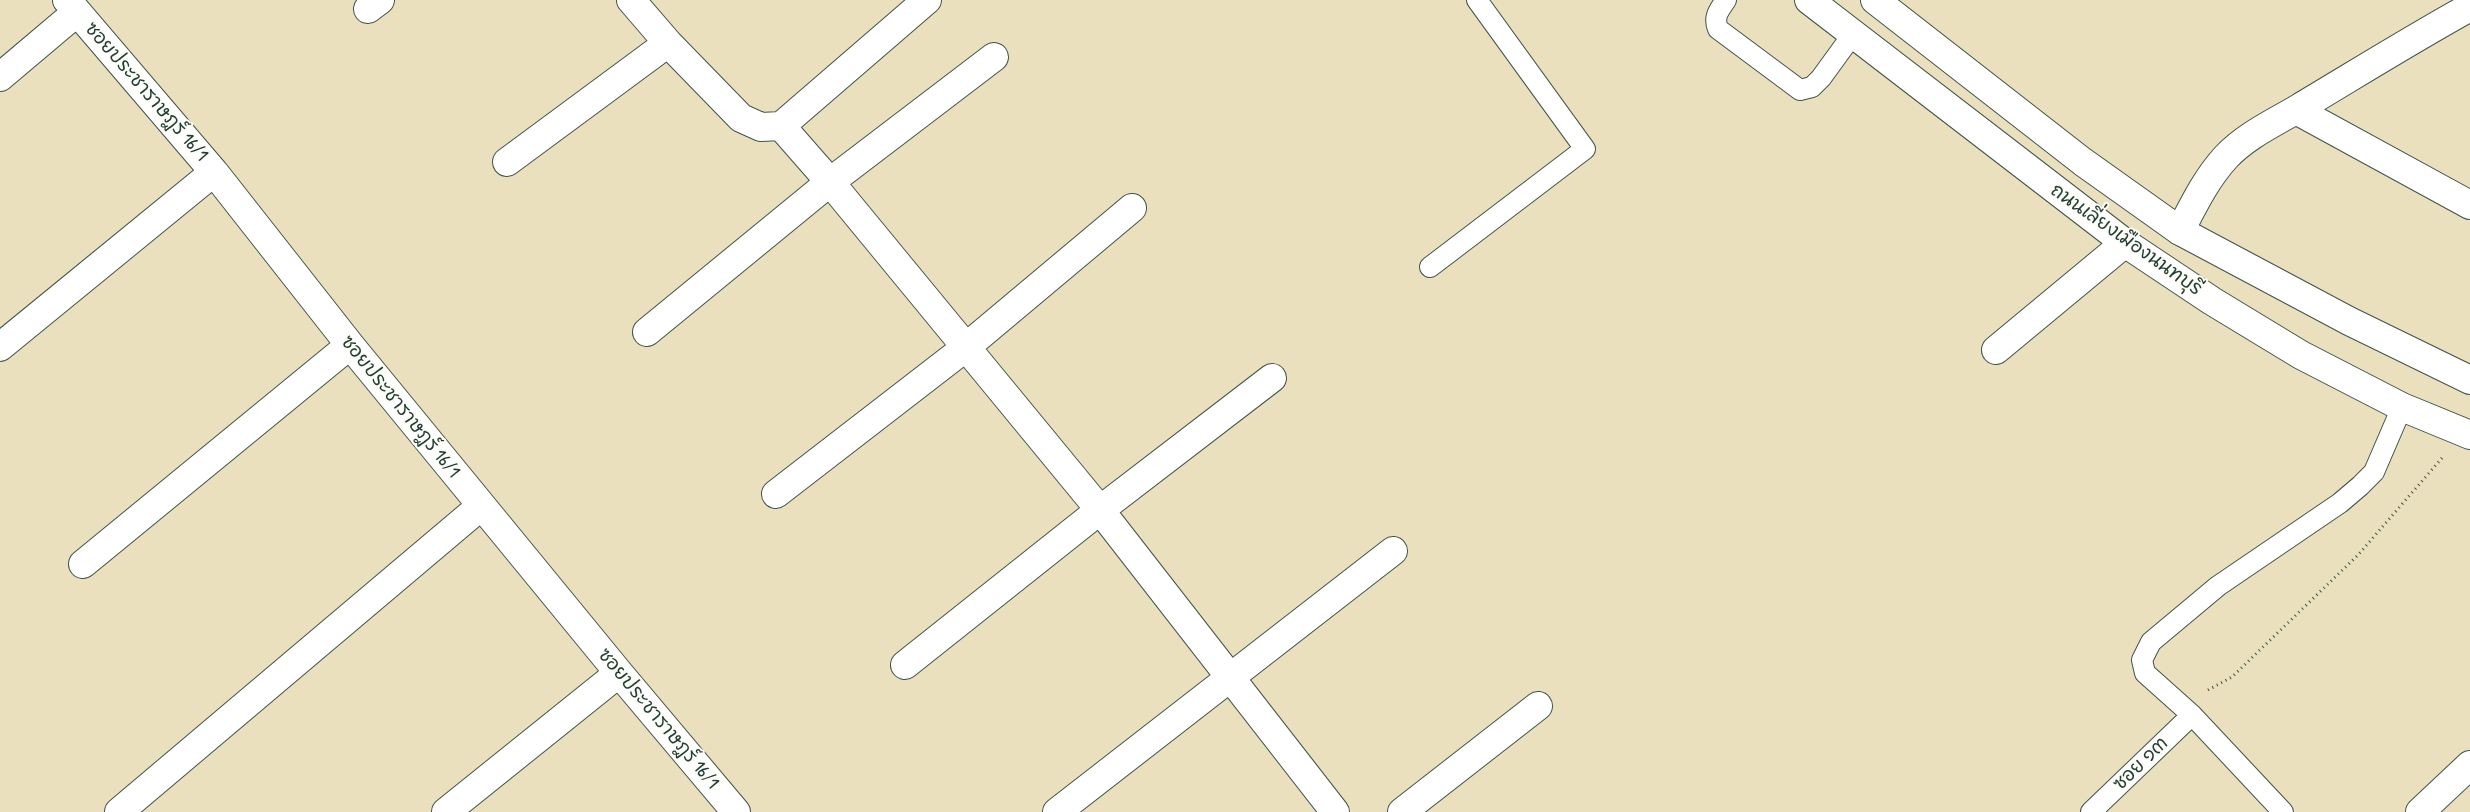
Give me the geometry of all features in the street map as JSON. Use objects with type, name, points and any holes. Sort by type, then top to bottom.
[{"type":"street","points":[[631,0],[668,43],[741,118],[761,127],[781,126],[926,0]]},
{"type":"street","name":"ถนนเลี่ยงเมืองนนทบุรี","points":[[1809,0],[2125,243],[2212,302],[2301,355],[2402,407],[2467,434]]},
{"type":"street","name":"ถนนเลี่ยงเมืองนนทบุรี","points":[[1875,0],[2083,162],[2180,231],[2348,321],[2470,380]]},
{"type":"street","points":[[0,77],[72,6]]},
{"type":"street","name":"ซอยประชาราษฎร์ 16/1","points":[[72,6],[214,172],[350,345],[481,506],[618,673],[736,812]]},
{"type":"street","points":[[2180,231],[2204,184],[2228,156],[2265,126],[2296,110],[2404,44],[2470,7]]},
{"type":"street","points":[[507,162],[668,43]]},
{"type":"street","points":[[647,332],[830,182],[994,57]]},
{"type":"street","points":[[2296,110],[2470,205]]},
{"type":"street","points":[[781,126],[830,182],[1100,510],[1230,680],[1335,812]]},
{"type":"street","points":[[0,347],[214,172]]},
{"type":"street","points":[[776,494],[965,348],[1132,208]]},
{"type":"street","points":[[1996,350],[2125,243]]},
{"type":"street","points":[[83,564],[350,345]]},
{"type":"street","points":[[905,665],[1100,510],[1272,378]]},
{"type":"street","points":[[120,812],[481,506]]},
{"type":"street","points":[[1057,812],[1230,680],[1393,551]]},
{"type":"street","points":[[446,812],[618,673]]},
{"type":"street","points":[[1402,812],[1538,706]]},
{"type":"street","points":[[2420,812],[2470,765]]},
{"type":"lane","points":[[1430,267],[1584,149],[1477,0]]},
{"type":"lane","points":[[1726,0],[1716,16],[1715,22],[1718,29],[1800,90],[1812,87],[1821,78],[1853,34]]},
{"type":"lane","points":[[2283,812],[2192,715],[2145,673],[2142,660],[2151,642],[2218,586],[2340,503],[2360,486],[2374,472],[2402,407]]},
{"type":"lane","name":"ซอย ๑๓","points":[[2091,812],[2192,715]]},
{"type":"path","points":[[2192,715],[2205,692],[2232,677],[2358,555],[2467,434]]}]
